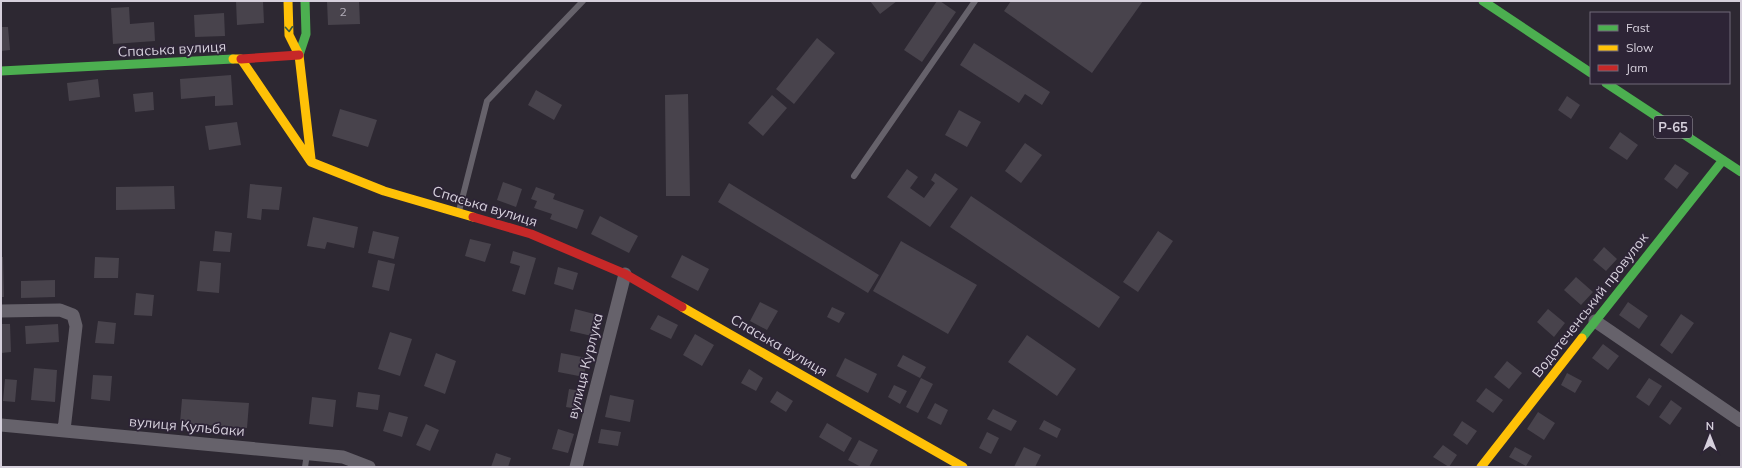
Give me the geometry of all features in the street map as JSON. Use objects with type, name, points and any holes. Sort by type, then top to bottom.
[{"type":"street","points":[[288,1],[289,35],[299,54],[312,162]]},
{"type":"street","points":[[299,54],[306,34],[305,1]]},
{"type":"street","points":[[1483,1],[1590,72]]},
{"type":"street","points":[[241,59],[299,54]]},
{"type":"street","name":"Спаська вулиця","points":[[1,71],[241,59],[312,162],[384,191],[531,234],[625,274],[963,467]]},
{"type":"street","name":"Р-65","points":[[1608,84],[1741,172]]},
{"type":"street","name":"Водотеченський провулок","points":[[1481,467],[1723,160]]},
{"type":"street","name":"вулиця Курлука","points":[[576,467],[625,274]]},
{"type":"street","points":[[1,311],[60,310],[74,315],[76,326],[64,430]]},
{"type":"street","points":[[1595,321],[1741,421]]},
{"type":"street","name":"вулиця Кульбаки","points":[[1,425],[343,457],[368,467]]},
{"type":"lane","points":[[458,213],[487,101],[583,1]]},
{"type":"lane","points":[[854,176],[975,1]]},
{"type":"lane","points":[[305,467],[307,454]]},
{"type":"building","points":[[236,1],[263,1],[264,23],[237,25]]},
{"type":"building","points":[[327,1],[359,1],[360,24],[328,25]]},
{"type":"building","points":[[870,1],[897,1],[880,14]]},
{"type":"building","points":[[937,1],[940,1],[956,12],[922,62],[904,50]]},
{"type":"building","points":[[1011,1],[1143,1],[1092,73],[1004,11]]},
{"type":"building","points":[[129,7],[130,24],[154,22],[155,41],[113,44],[111,8]]},
{"type":"building","points":[[224,13],[225,36],[195,37],[194,15]]},
{"type":"building","points":[[1,27],[8,27],[10,50],[1,51]]},
{"type":"building","points":[[817,38],[835,53],[794,104],[776,89]]},
{"type":"building","points":[[974,43],[1050,92],[1042,105],[1025,94],[1019,103],[960,65]]},
{"type":"building","points":[[231,75],[233,105],[215,106],[215,96],[181,99],[180,79]]},
{"type":"building","points":[[98,79],[100,97],[69,101],[67,83]]},
{"type":"building","points":[[536,90],[562,105],[554,120],[528,105]]},
{"type":"building","points":[[153,92],[154,110],[135,112],[133,94]]},
{"type":"building","points":[[688,94],[690,196],[666,196],[665,95]]},
{"type":"building","points":[[772,95],[787,108],[763,136],[748,123]]},
{"type":"building","points":[[1567,96],[1580,105],[1571,119],[1558,110]]},
{"type":"building","points":[[340,109],[377,120],[368,147],[332,136]]},
{"type":"building","points":[[959,110],[981,122],[967,147],[945,135]]},
{"type":"building","points":[[237,122],[241,145],[209,150],[205,126]]},
{"type":"building","points":[[1620,132],[1638,145],[1627,160],[1609,148]]},
{"type":"building","points":[[1025,143],[1042,155],[1021,183],[1005,171]]},
{"type":"building","points":[[1675,164],[1689,173],[1677,189],[1664,179]]},
{"type":"building","points":[[907,169],[918,177],[910,188],[924,198],[935,183],[931,180],[935,173],[958,189],[930,227],[887,197]]},
{"type":"building","points":[[503,182],[522,189],[516,207],[497,200]]},
{"type":"building","points":[[729,183],[879,275],[868,293],[718,202]]},
{"type":"building","points":[[250,184],[282,187],[279,210],[262,209],[261,220],[247,218]]},
{"type":"building","points":[[174,186],[175,209],[116,210],[116,187]]},
{"type":"building","points":[[536,187],[555,194],[553,199],[584,210],[577,229],[550,219],[552,214],[534,208],[537,201],[531,199]]},
{"type":"building","points":[[971,196],[1120,297],[1099,328],[950,227]]},
{"type":"building","points":[[600,216],[638,236],[629,253],[591,234]]},
{"type":"building","points":[[313,217],[358,227],[354,248],[327,242],[325,249],[307,246]]},
{"type":"building","points":[[215,231],[232,233],[230,252],[213,251]]},
{"type":"building","points":[[373,231],[399,237],[394,259],[368,253]]},
{"type":"building","points":[[1158,231],[1173,241],[1138,292],[1123,282]]},
{"type":"building","points":[[470,239],[491,244],[485,262],[465,256]]},
{"type":"building","points":[[901,241],[977,285],[948,334],[873,291]]},
{"type":"building","points":[[1604,247],[1617,259],[1606,271],[1593,260]]},
{"type":"building","points":[[513,251],[536,258],[525,295],[512,291],[520,266],[510,263]]},
{"type":"building","points":[[682,255],[709,269],[698,291],[671,277]]},
{"type":"building","points":[[1,257],[3,257],[4,297],[1,297]]},
{"type":"building","points":[[95,257],[119,258],[118,278],[94,278]]},
{"type":"building","points":[[378,260],[395,264],[389,291],[372,287]]},
{"type":"building","points":[[200,261],[221,263],[219,293],[197,291]]},
{"type":"building","points":[[558,267],[578,273],[573,290],[554,284]]},
{"type":"building","points":[[1576,277],[1593,292],[1581,305],[1564,290]]},
{"type":"building","points":[[55,280],[55,297],[21,298],[21,281]]},
{"type":"building","points":[[136,293],[154,295],[152,316],[134,315]]},
{"type":"building","points":[[760,302],[778,311],[767,330],[750,321]]},
{"type":"building","points":[[1628,302],[1648,316],[1639,329],[1619,315]]},
{"type":"building","points":[[832,307],[845,313],[839,323],[827,317]]},
{"type":"building","points":[[575,309],[598,315],[592,336],[570,331]]},
{"type":"building","points":[[1548,309],[1565,323],[1554,337],[1537,322]]},
{"type":"building","points":[[1681,314],[1694,323],[1672,354],[1660,345]]},
{"type":"building","points":[[658,315],[678,325],[671,339],[650,329]]},
{"type":"building","points":[[98,321],[116,323],[114,344],[95,343]]},
{"type":"building","points":[[1,324],[10,324],[11,352],[1,353]]},
{"type":"building","points":[[58,324],[59,342],[26,344],[25,326]]},
{"type":"building","points":[[390,332],[412,339],[400,376],[378,369]]},
{"type":"building","points":[[695,334],[714,345],[702,366],[683,355]]},
{"type":"building","points":[[1027,335],[1076,369],[1057,396],[1008,362]]},
{"type":"building","points":[[1603,344],[1619,356],[1608,370],[1592,358]]},
{"type":"building","points":[[436,353],[456,361],[445,394],[424,386]]},
{"type":"building","points":[[561,353],[587,358],[584,377],[558,372]]},
{"type":"building","points":[[903,355],[926,367],[920,378],[897,366]]},
{"type":"building","points":[[845,358],[877,374],[868,393],[836,376]]},
{"type":"building","points":[[1507,361],[1522,373],[1509,389],[1494,377]]},
{"type":"building","points":[[34,368],[57,370],[55,402],[31,400]]},
{"type":"building","points":[[749,369],[763,378],[756,391],[741,383]]},
{"type":"building","points":[[1567,373],[1582,381],[1575,393],[1561,385]]},
{"type":"building","points":[[93,375],[112,376],[110,401],[91,399]]},
{"type":"building","points":[[921,378],[933,384],[918,413],[906,407]]},
{"type":"building","points":[[1649,378],[1662,386],[1649,406],[1636,397]]},
{"type":"building","points":[[5,379],[17,380],[15,402],[3,401]]},
{"type":"building","points":[[894,385],[907,391],[900,404],[888,397]]},
{"type":"building","points":[[1486,388],[1503,400],[1493,413],[1476,401]]},
{"type":"building","points":[[569,389],[581,391],[578,409],[566,407]]},
{"type":"building","points":[[777,391],[793,401],[786,412],[770,402]]},
{"type":"building","points":[[358,392],[380,395],[378,410],[356,407]]},
{"type":"building","points":[[610,395],[634,400],[630,422],[605,417]]},
{"type":"building","points":[[312,397],[336,400],[333,427],[309,424]]},
{"type":"building","points":[[182,399],[249,403],[247,428],[180,423]]},
{"type":"building","points":[[1671,400],[1682,408],[1670,425],[1659,417]]},
{"type":"building","points":[[935,403],[948,410],[941,425],[927,418]]},
{"type":"building","points":[[993,409],[1017,421],[1011,431],[987,419]]},
{"type":"building","points":[[389,412],[408,417],[402,437],[383,431]]},
{"type":"building","points":[[1538,412],[1555,423],[1544,440],[1527,429]]},
{"type":"building","points":[[1044,420],[1061,429],[1057,438],[1039,429]]},
{"type":"building","points":[[1462,421],[1477,431],[1467,445],[1453,435]]},
{"type":"building","points":[[827,423],[852,438],[844,452],[819,437]]},
{"type":"building","points":[[426,424],[439,430],[430,451],[416,445]]},
{"type":"building","points":[[558,429],[574,434],[568,453],[552,449]]},
{"type":"building","points":[[601,429],[621,432],[618,446],[598,443]]},
{"type":"building","points":[[987,432],[999,438],[991,454],[979,448]]},
{"type":"building","points":[[859,440],[878,450],[869,467],[861,467],[848,460]]},
{"type":"building","points":[[1443,445],[1457,455],[1449,467],[1433,457]]},
{"type":"building","points":[[1024,447],[1041,455],[1035,467],[1014,467]]},
{"type":"building","points":[[1515,447],[1532,456],[1526,466],[1509,457]]},
{"type":"building","points":[[496,453],[511,458],[508,467],[491,467]]},
{"type":"traffic: fast","points":[[299,55],[306,34],[305,1]]},
{"type":"traffic: fast","points":[[1483,1],[1590,72]]},
{"type":"traffic: fast","points":[[1,71],[233,59]]},
{"type":"traffic: fast","points":[[1608,84],[1741,172]]},
{"type":"traffic: fast","points":[[1582,338],[1723,160]]},
{"type":"traffic: slow","points":[[288,1],[289,35],[299,55],[311,159]]},
{"type":"traffic: slow","points":[[233,59],[241,59],[311,162],[384,191],[473,217]]},
{"type":"traffic: slow","points":[[682,307],[963,467]]},
{"type":"traffic: slow","points":[[1481,467],[1582,338]]},
{"type":"traffic: jam","points":[[241,59],[299,55]]},
{"type":"traffic: jam","points":[[473,217],[531,234],[625,274],[682,307]]}]
